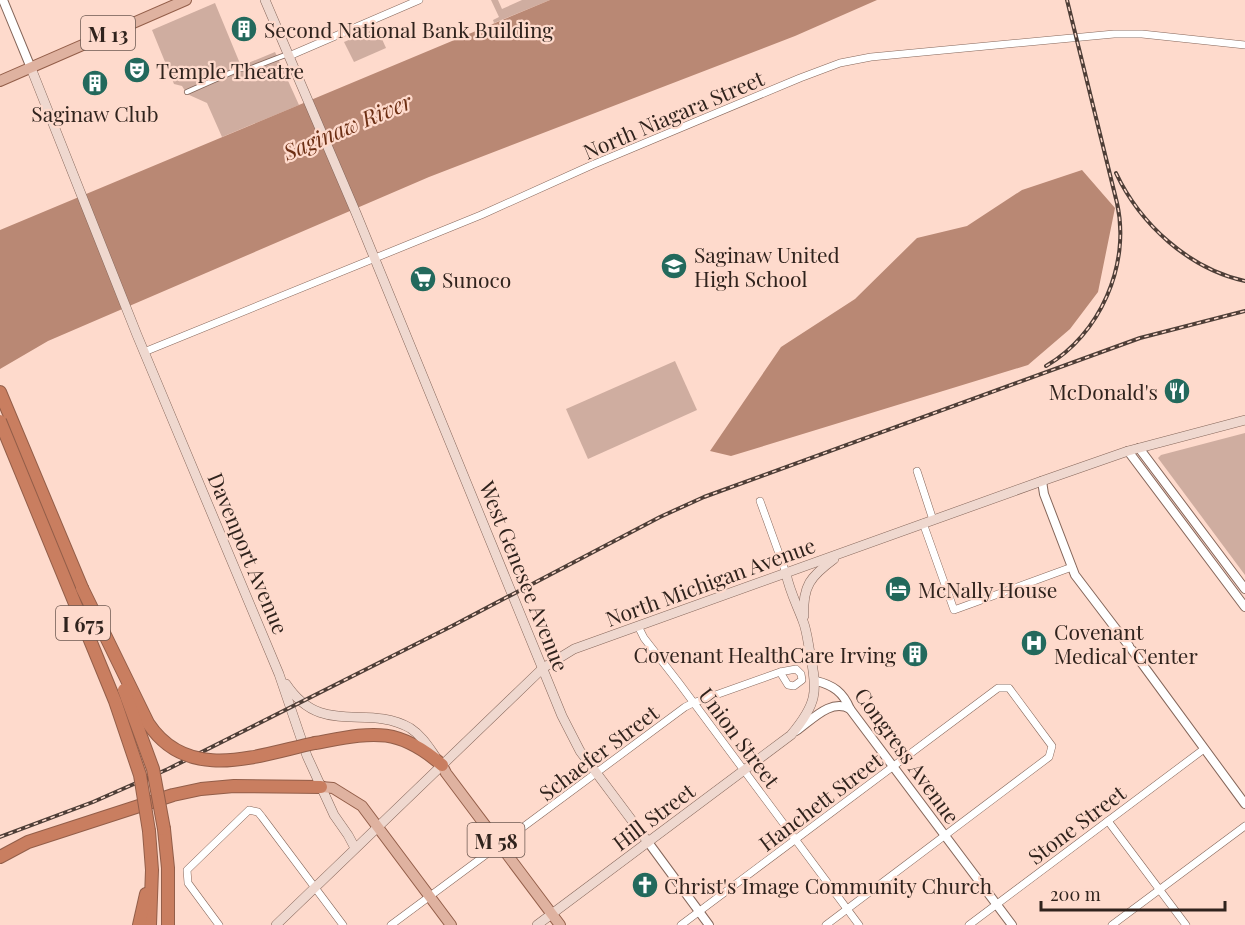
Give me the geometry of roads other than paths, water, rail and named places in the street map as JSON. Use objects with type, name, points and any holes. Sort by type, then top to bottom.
[{"type":"highway","name":"I 675","points":[[0,393],[126,695],[153,769],[164,829],[168,868],[168,925]]},
{"type":"highway","name":"I 675","points":[[0,421],[116,701],[140,775],[149,831],[152,870],[150,925]]},
{"type":"highway","points":[[82,588],[148,723],[156,736],[175,750],[198,759],[221,762],[315,743],[382,734],[398,737],[413,744],[442,765]]},
{"type":"highway","points":[[0,857],[28,842],[182,793],[234,786],[321,787]]},
{"type":"highway","points":[[139,925],[152,870]]},
{"type":"main road","name":"M 13","points":[[0,81],[186,0]]},
{"type":"main road","name":"West Genesee Avenue","points":[[265,0],[375,258],[570,733],[648,842]]},
{"type":"main road","name":"Davenport Avenue","points":[[31,68],[137,335],[279,674],[307,756],[334,815],[355,848]]},
{"type":"main road","name":"North Michigan Avenue","points":[[276,925],[543,668],[574,649],[1128,451],[1245,420]]},
{"type":"main road","points":[[804,625],[805,589],[816,572],[844,552]]},
{"type":"main road","points":[[786,573],[804,625],[816,681]]},
{"type":"main road","points":[[279,674],[292,693],[313,710],[333,717],[398,723],[412,730],[423,739],[442,765]]},
{"type":"main road","name":"Hill Street","points":[[537,925],[791,735],[810,707],[816,681]]},
{"type":"main road","name":"M 58","points":[[442,765],[560,925]]},
{"type":"main road","points":[[321,787],[333,788],[362,806],[451,925]]},
{"type":"street","points":[[3,0],[31,68]]},
{"type":"street","points":[[187,92],[239,69],[249,69],[289,54],[402,3],[419,0]]},
{"type":"street","name":"North Niagara Street","points":[[144,352],[481,215],[592,165],[840,63],[871,57],[1114,34],[1142,34],[1245,45]]},
{"type":"street","points":[[1139,448],[1245,589]]},
{"type":"street","points":[[1128,451],[1245,607]]},
{"type":"street","points":[[917,471],[928,522],[954,610],[1072,567]]},
{"type":"street","points":[[1042,481],[1044,494],[1072,567],[1083,587],[1245,804]]},
{"type":"street","points":[[760,501],[786,573]]},
{"type":"street","name":"Union Street","points":[[638,626],[644,638],[859,925]]},
{"type":"street","name":"Schaefer Street","points":[[391,925],[685,706],[780,672]]},
{"type":"street","name":"Congress Avenue","points":[[816,681],[829,684],[838,690],[1012,925]]},
{"type":"street","name":"Hanchett Street","points":[[681,925],[998,688],[1009,688],[1052,746],[1050,757],[945,836]]},
{"type":"street","name":"Hill Street","points":[[791,735],[832,705],[850,709]]},
{"type":"street","name":"Stone Street","points":[[969,925],[1204,749]]},
{"type":"street","points":[[219,925],[188,883],[186,875],[190,865],[246,812],[253,810],[262,817],[343,925]]},
{"type":"street","points":[[1108,821],[1186,925]]},
{"type":"street","points":[[1112,925],[1245,826]]},
{"type":"street","points":[[826,925],[945,836]]},
{"type":"street","name":"West Genesee Avenue","points":[[648,842],[709,925]]},
{"type":"water","name":"Saginaw River","points":[[550,0],[877,0],[795,36],[429,177],[48,341],[0,369],[0,230]]},
{"type":"water","points":[[1082,170],[1115,208],[1098,292],[1070,329],[1028,365],[731,456],[710,451],[781,347],[855,299],[917,238],[967,226],[1022,190]]},
{"type":"railway","points":[[1046,366],[1065,353],[1096,317],[1115,273],[1119,250],[1120,226],[1117,203],[1067,0]]},
{"type":"railway","points":[[1116,173],[1138,210],[1168,242],[1205,266],[1245,281]]},
{"type":"railway","points":[[0,837],[93,802],[168,769],[452,626],[660,517],[704,497],[1140,338],[1245,311]]},
{"type":"place","name":"Second National Bank Building","points":[[244,29]]},
{"type":"place","name":"Temple Theatre","points":[[137,70]]},
{"type":"place","name":"Saginaw Club","points":[[95,83]]},
{"type":"place","name":"Saginaw United High School","points":[[674,266]]},
{"type":"place","name":"Sunoco","points":[[423,279]]},
{"type":"place","name":"McDonald's","points":[[1177,391]]},
{"type":"place","name":"McNally House","points":[[898,589]]},
{"type":"place","name":"Covenant Medical Center","points":[[1034,643]]},
{"type":"place","name":"Covenant HealthCare Irving","points":[[915,654]]},
{"type":"place","name":"Christ's Image Community Church","points":[[645,885]]}]
